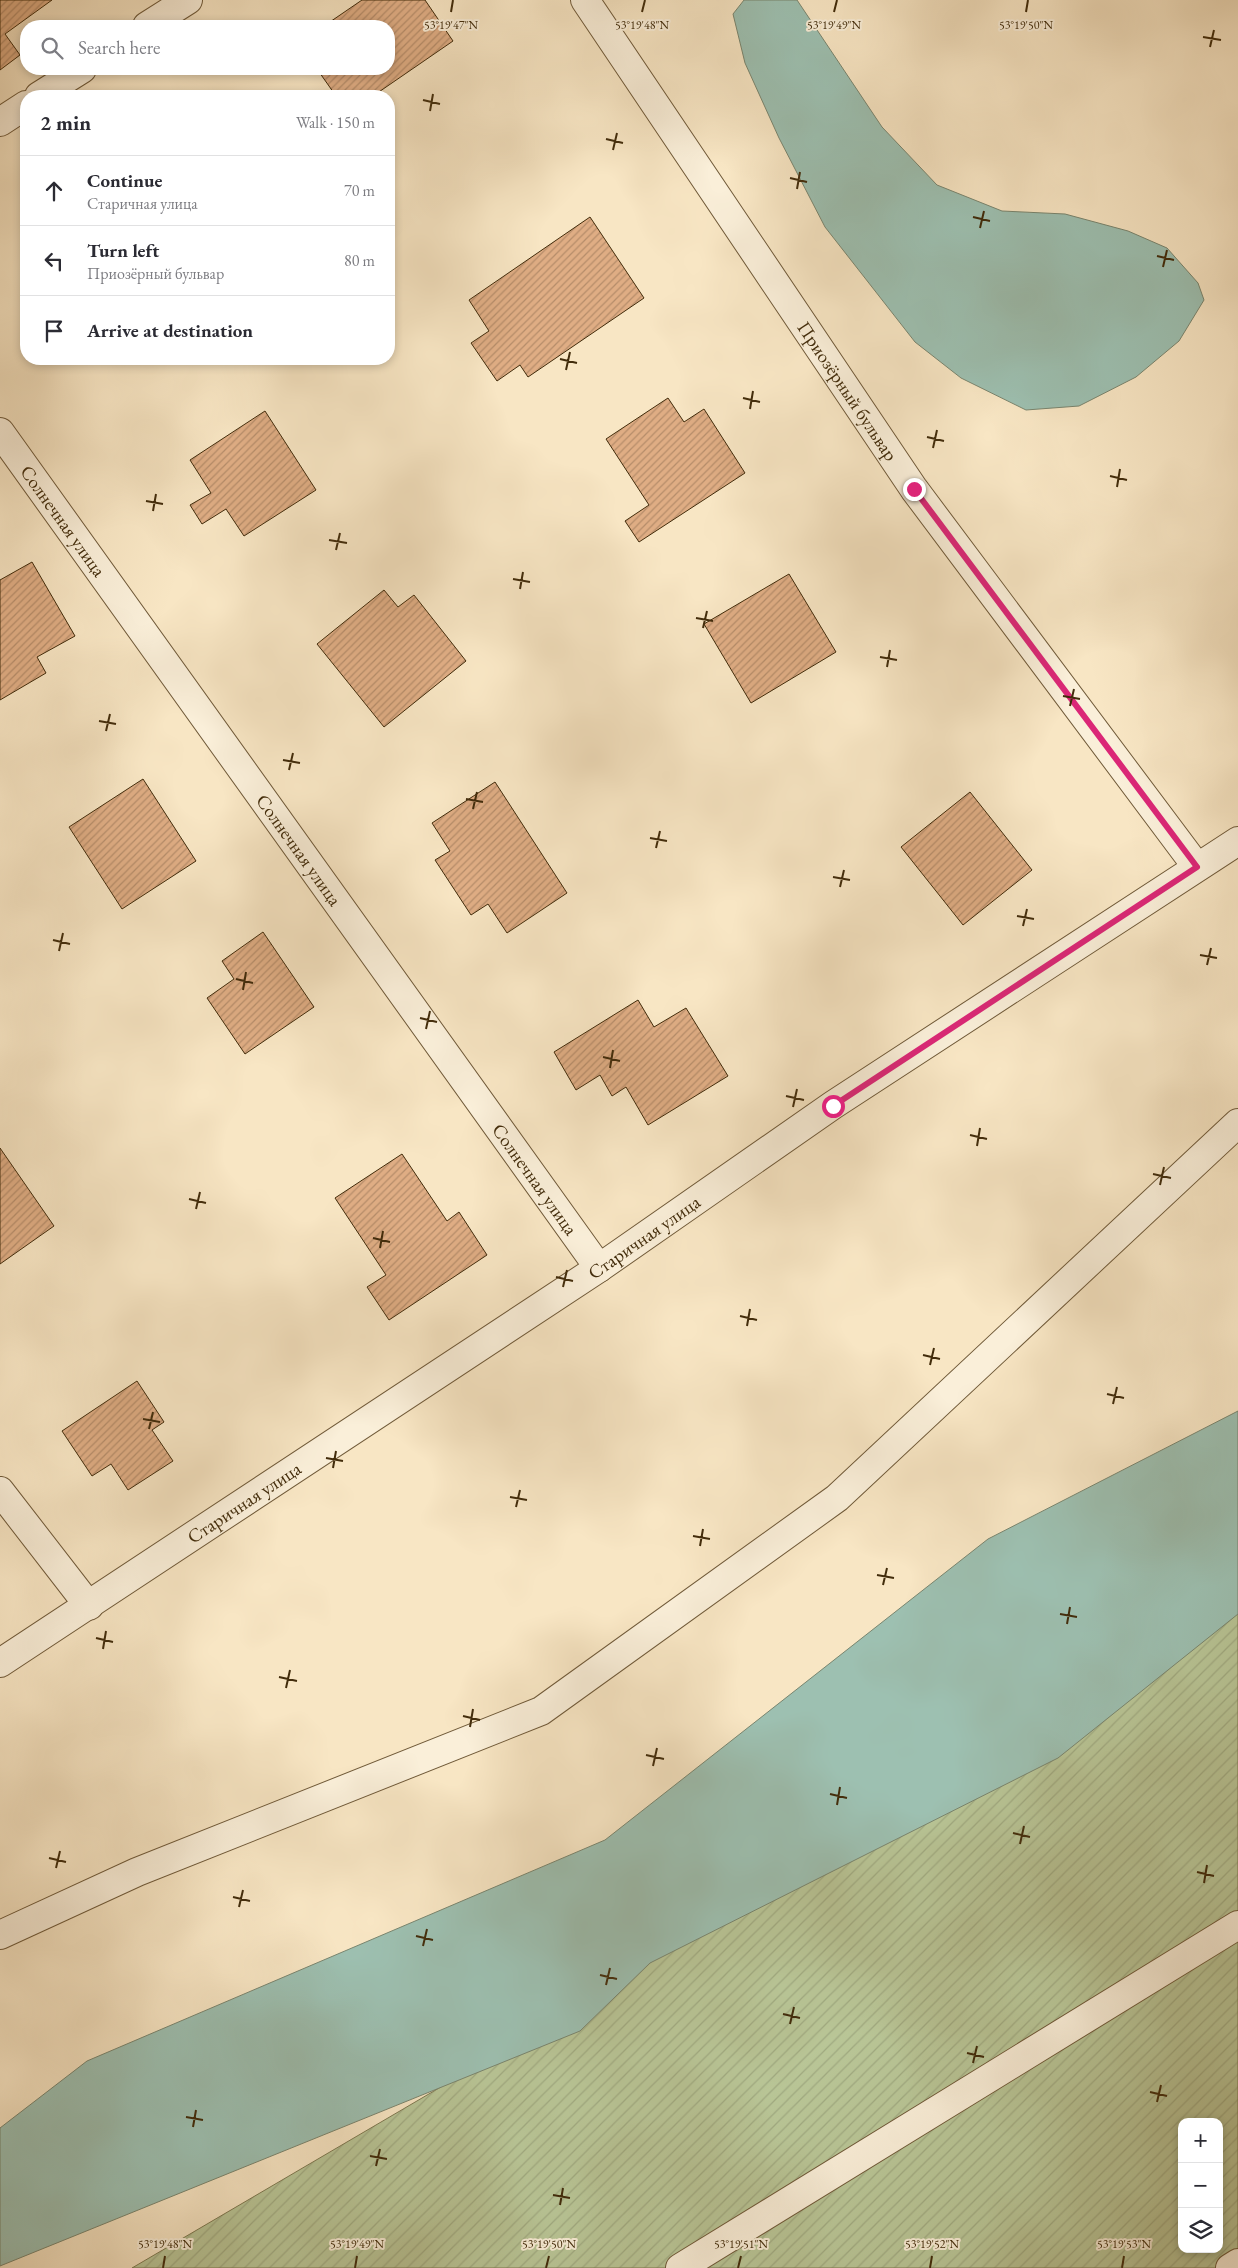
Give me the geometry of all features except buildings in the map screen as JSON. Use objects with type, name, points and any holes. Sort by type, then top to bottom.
[{"type":"street","points":[[156,20],[188,0]]},
{"type":"street","name":"Приозёрный бульвар","points":[[585,0],[914,489],[1197,867]]},
{"type":"street","points":[[49,90],[72,75]]},
{"type":"street","points":[[0,122],[20,109]]},
{"type":"street","name":"Солнечная улица","points":[[0,432],[599,1268]]},
{"type":"street","name":"Старичная улица","points":[[0,1663],[90,1606],[599,1268],[833,1106],[1238,841]]},
{"type":"street","points":[[0,1935],[137,1872],[542,1711],[837,1498],[1238,1123]]},
{"type":"street","points":[[0,1490],[90,1606]]},
{"type":"street","points":[[680,2268],[1238,1925]]},
{"type":"street","points":[[1230,2268],[1238,2263]]},
{"type":"green space","points":[[1238,1582],[1238,2268],[132,2268],[480,2064]]},
{"type":"shaded area","points":[[744,0],[797,0],[882,127],[937,185],[1002,211],[1065,214],[1128,231],[1167,248],[1198,283],[1204,300],[1179,341],[1136,377],[1079,406],[1026,410],[961,378],[915,342],[825,227],[779,138],[745,63],[733,14]]},
{"type":"shaded area","points":[[1238,1411],[1238,1614],[1058,1758],[650,1963],[580,2031],[0,2266],[0,2128],[87,2061],[605,1840],[988,1539]]},
{"type":"route","points":[[833,1106],[1197,867],[914,489]]}]
